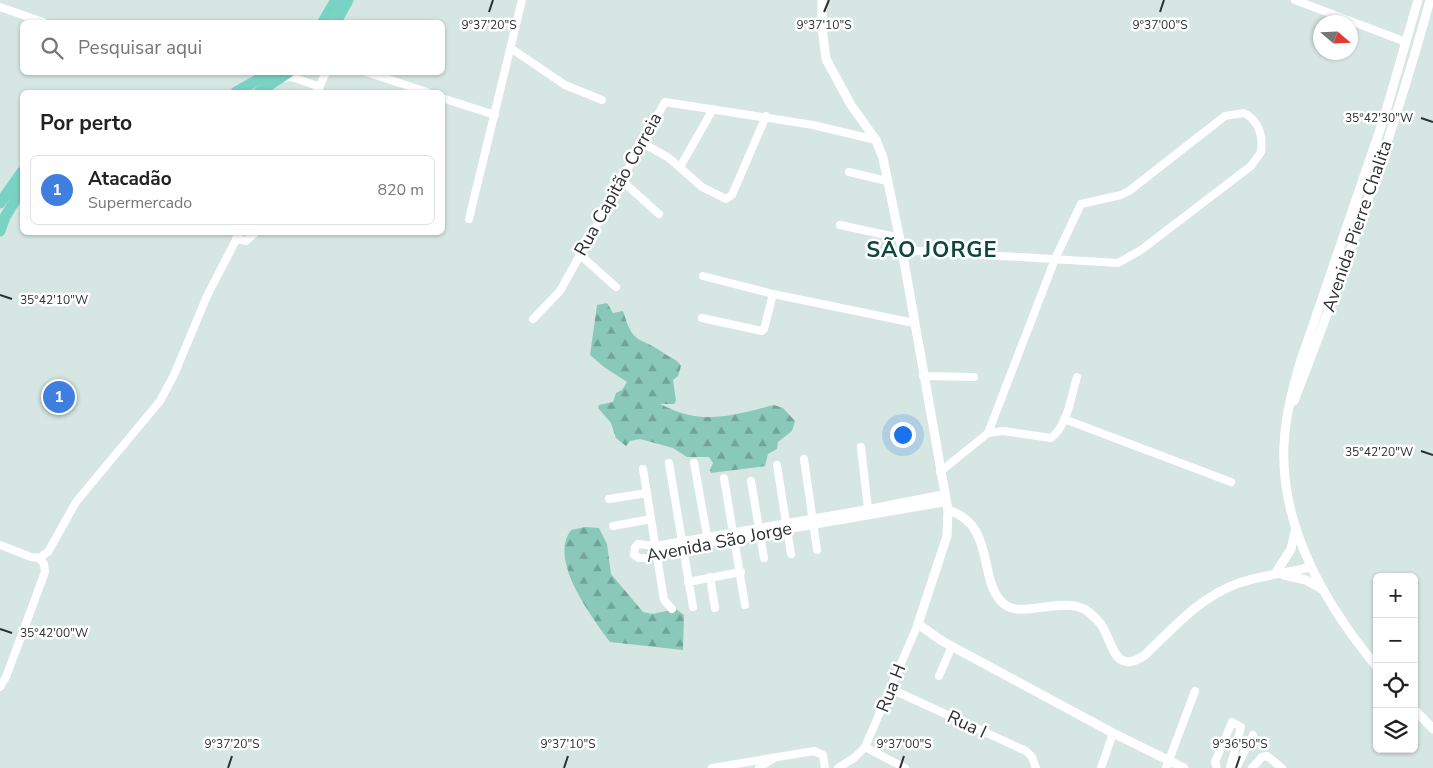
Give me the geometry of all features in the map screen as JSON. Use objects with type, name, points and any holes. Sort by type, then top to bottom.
[{"type":"main road","points":[[324,20],[336,0]]},
{"type":"main road","points":[[337,20],[348,0]]},
{"type":"main road","points":[[241,90],[278,75]]},
{"type":"main road","points":[[261,90],[280,75]]},
{"type":"main road","points":[[0,203],[20,175]]},
{"type":"main road","points":[[0,231],[5,217],[20,192]]},
{"type":"street","points":[[469,219],[512,49],[522,0]]},
{"type":"street","points":[[822,0],[822,27],[826,59],[851,105],[876,140],[883,158],[900,238],[947,504],[949,528],[918,624],[933,636],[1167,764],[1184,768]]},
{"type":"street","points":[[1294,0],[1406,42]]},
{"type":"street","name":"Avenida Pierre Chalita","points":[[1374,663],[1322,589],[1309,564],[1288,499],[1284,463],[1286,420],[1291,393],[1307,338],[1384,118],[1418,0]]},
{"type":"street","name":"Avenida Pierre Chalita","points":[[1286,420],[1328,313],[1360,222],[1430,0]]},
{"type":"street","points":[[0,7],[37,20]]},
{"type":"street","points":[[512,49],[565,85],[602,100]]},
{"type":"street","points":[[285,75],[319,90],[326,75]]},
{"type":"street","points":[[375,75],[421,90]]},
{"type":"street","points":[[445,99],[495,115]]},
{"type":"street","name":"Rua Capitão Correia","points":[[534,318],[556,298],[664,102],[766,116],[876,140]]},
{"type":"street","points":[[680,167],[713,109]]},
{"type":"street","points":[[902,250],[1056,260],[1118,263],[1141,250],[1258,159],[1262,146],[1255,122],[1244,113],[1225,116],[1121,195],[1081,204],[1056,260],[988,433],[940,472]]},
{"type":"street","points":[[641,142],[680,167],[702,187],[717,197],[726,199],[732,195],[766,116]]},
{"type":"street","points":[[849,172],[887,181]]},
{"type":"street","points":[[620,179],[660,214]]},
{"type":"street","points":[[840,225],[900,238]]},
{"type":"street","points":[[39,558],[48,552],[76,502],[160,401],[174,375],[207,296],[238,236],[246,241],[253,235]]},
{"type":"street","points":[[579,254],[616,287]]},
{"type":"street","points":[[703,276],[773,294],[914,323]]},
{"type":"street","points":[[702,318],[762,331],[764,330],[773,294]]},
{"type":"street","points":[[923,376],[974,377]]},
{"type":"street","points":[[988,433],[1003,431],[1051,438],[1058,432],[1064,419],[1077,377]]},
{"type":"street","points":[[1064,419],[1231,482]]},
{"type":"street","points":[[861,447],[872,511]]},
{"type":"street","points":[[804,459],[817,550]]},
{"type":"street","points":[[669,463],[693,607]]},
{"type":"street","points":[[694,463],[707,540]]},
{"type":"street","points":[[776,465],[791,554]]},
{"type":"street","points":[[643,469],[664,600],[672,609]]},
{"type":"street","points":[[724,478],[745,605]]},
{"type":"street","points":[[751,481],[764,558]]},
{"type":"street","points":[[609,499],[647,494]]},
{"type":"street","points":[[947,504],[967,522]]},
{"type":"street","points":[[947,504],[960,510],[979,537],[991,580],[999,599],[1004,605],[1016,609],[1063,604],[1083,609],[1101,624],[1114,654],[1128,661],[1145,655],[1178,622],[1211,597],[1239,583],[1309,564]]},
{"type":"street","name":"Avenida São Jorge","points":[[656,549],[872,511],[947,504]]},
{"type":"street","points":[[614,526],[650,519]]},
{"type":"street","points":[[949,528],[967,522]]},
{"type":"street","points":[[1276,574],[1291,549],[1296,528]]},
{"type":"street","points":[[0,545],[39,558],[45,572],[6,677],[0,687]]},
{"type":"street","points":[[688,582],[740,572]]},
{"type":"street","points":[[1276,574],[1306,580],[1322,589]]},
{"type":"street","points":[[710,577],[716,608]]},
{"type":"street","name":"Rua H","points":[[838,768],[854,758],[865,747],[918,624]]},
{"type":"street","points":[[939,676],[952,646]]},
{"type":"street","name":"Rua I","points":[[891,689],[1026,751],[1032,757],[1036,767]]},
{"type":"street","points":[[1167,764],[1195,691]]},
{"type":"street","points":[[1418,713],[1433,729]]},
{"type":"street","points":[[1216,768],[1215,762],[1232,722],[1241,727],[1230,768]]},
{"type":"street","points":[[1101,768],[1113,734]]},
{"type":"street","points":[[1236,768],[1253,734]]},
{"type":"street","points":[[865,747],[905,768]]},
{"type":"street","points":[[712,768],[778,755],[817,751],[823,755],[825,768]]},
{"type":"street","points":[[759,768],[778,755]]},
{"type":"street","points":[[1252,768],[1262,757],[1267,756],[1282,768]]},
{"type":"green space","points":[[607,303],[613,313],[623,311],[627,323],[635,336],[674,359],[681,366],[678,376],[673,380],[676,401],[674,404],[660,404],[675,411],[703,417],[744,413],[774,405],[783,408],[795,421],[792,431],[778,442],[777,449],[768,454],[765,466],[711,473],[710,470],[713,463],[709,457],[687,457],[673,448],[640,439],[630,441],[626,446],[616,438],[611,423],[598,408],[599,405],[613,402],[616,393],[622,390],[627,382],[590,355],[597,305]]},
{"type":"green space","points":[[585,527],[599,528],[607,544],[611,574],[643,612],[652,614],[676,609],[684,615],[683,650],[610,642],[575,588],[568,572],[565,542],[571,530]]},
{"type":"place","name":"Atacadão","points":[[59,397]]},
{"type":"district","name":"SÃO JORGE","points":[[932,250]]}]
